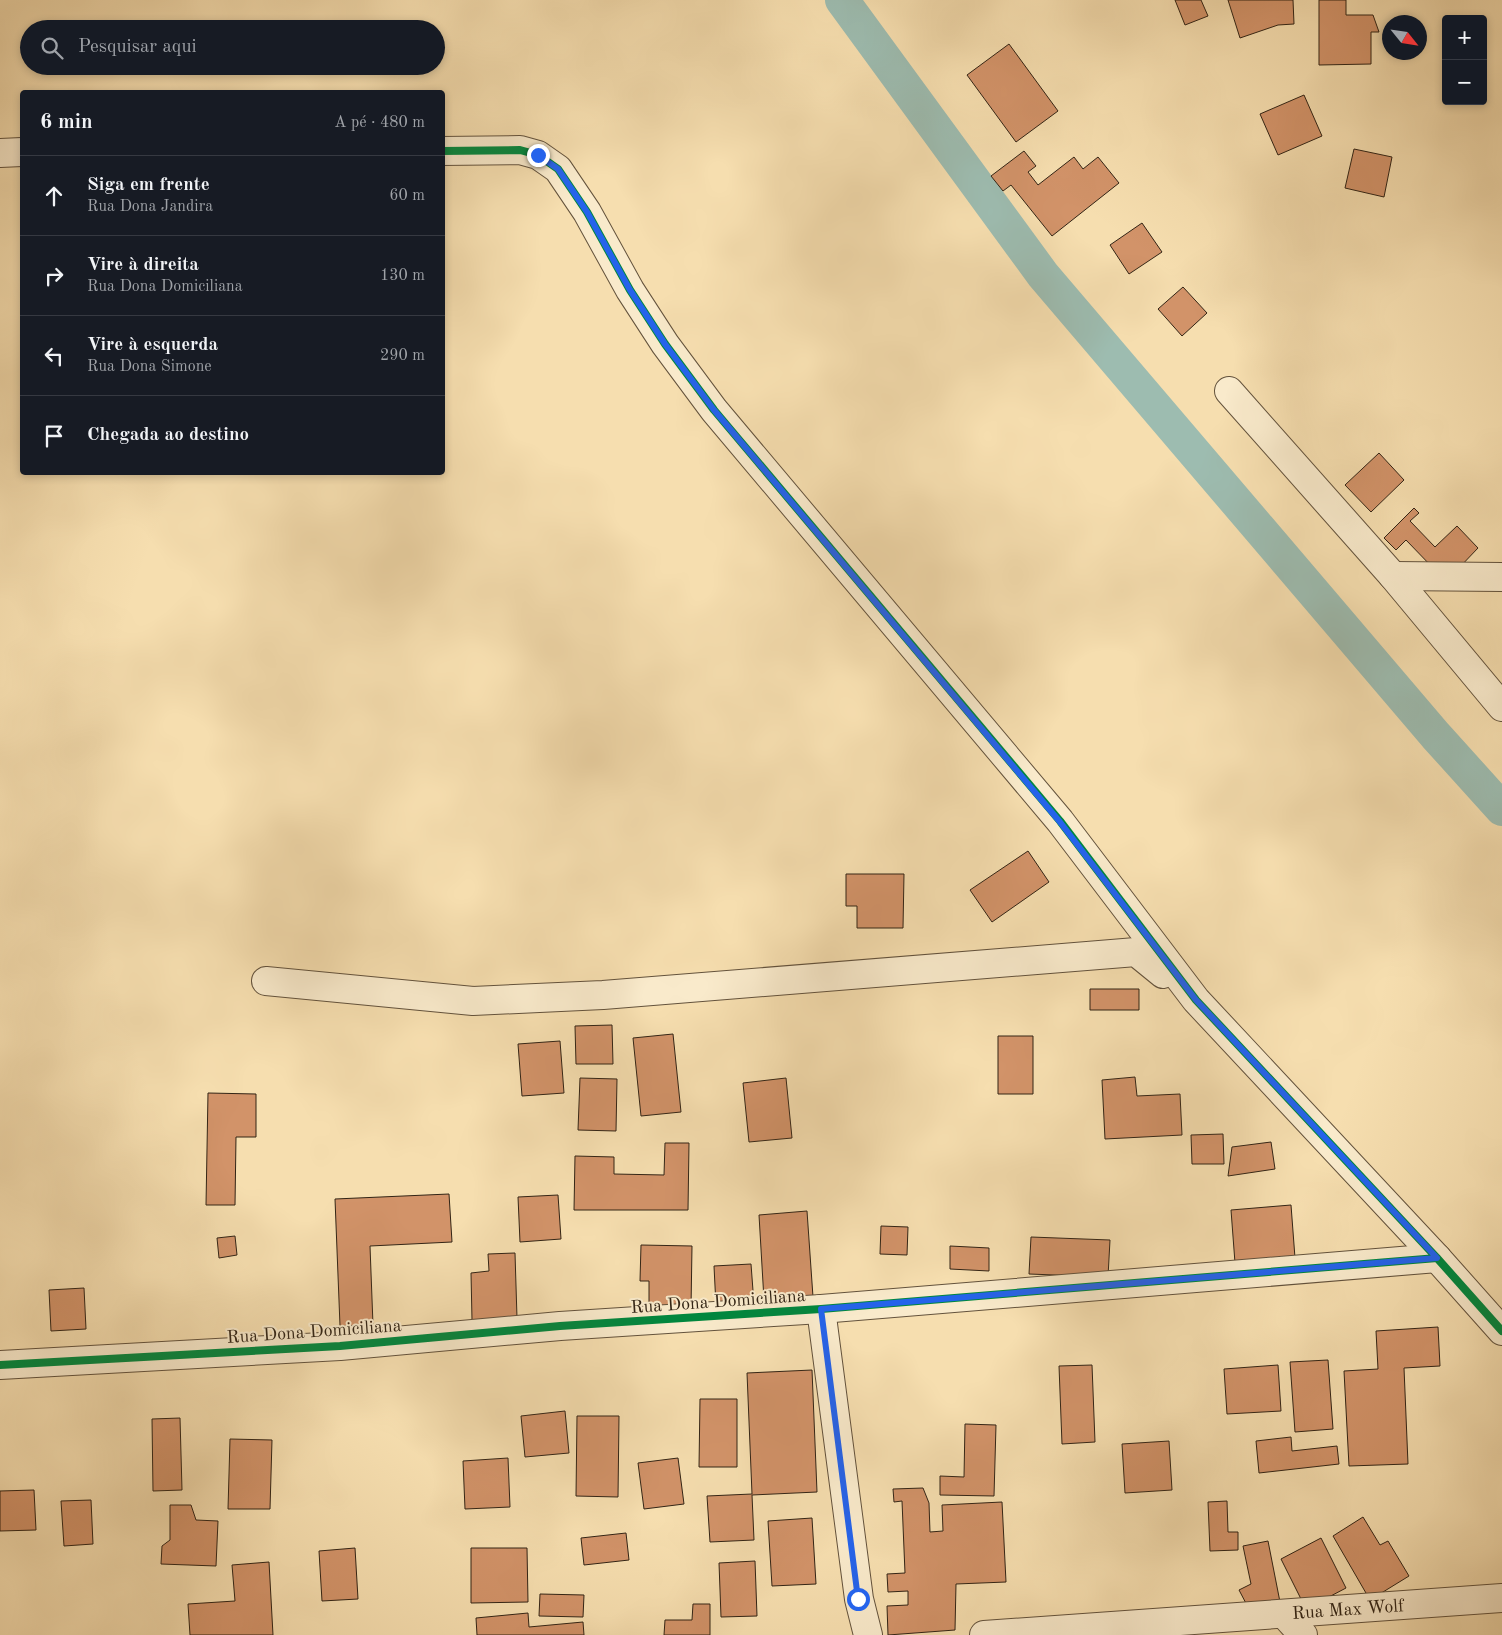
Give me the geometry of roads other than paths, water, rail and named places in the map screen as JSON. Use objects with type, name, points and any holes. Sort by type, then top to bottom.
[{"type":"street","points":[[445,151],[520,150],[538,155],[558,169],[587,212],[640,305],[665,344],[714,410],[1060,822],[1196,1000],[1437,1258],[1502,1331]]},
{"type":"street","points":[[0,152],[20,152]]},
{"type":"street","points":[[1229,391],[1393,576],[1502,707]]},
{"type":"street","points":[[1393,576],[1502,577]]},
{"type":"street","points":[[266,981],[473,1001],[603,996],[1136,952],[1196,1000]]},
{"type":"street","name":"Rua Dona Domiciliana","points":[[0,1365],[340,1346],[570,1326],[821,1309],[1437,1258]]},
{"type":"street","points":[[821,1309],[858,1599],[868,1635]]},
{"type":"street","name":"Rua Max Wolf","points":[[984,1635],[1502,1598]]},
{"type":"street","points":[[1284,1614],[1302,1635]]},
{"type":"waterway","points":[[842,0],[1043,275],[1436,736],[1502,809]]}]
